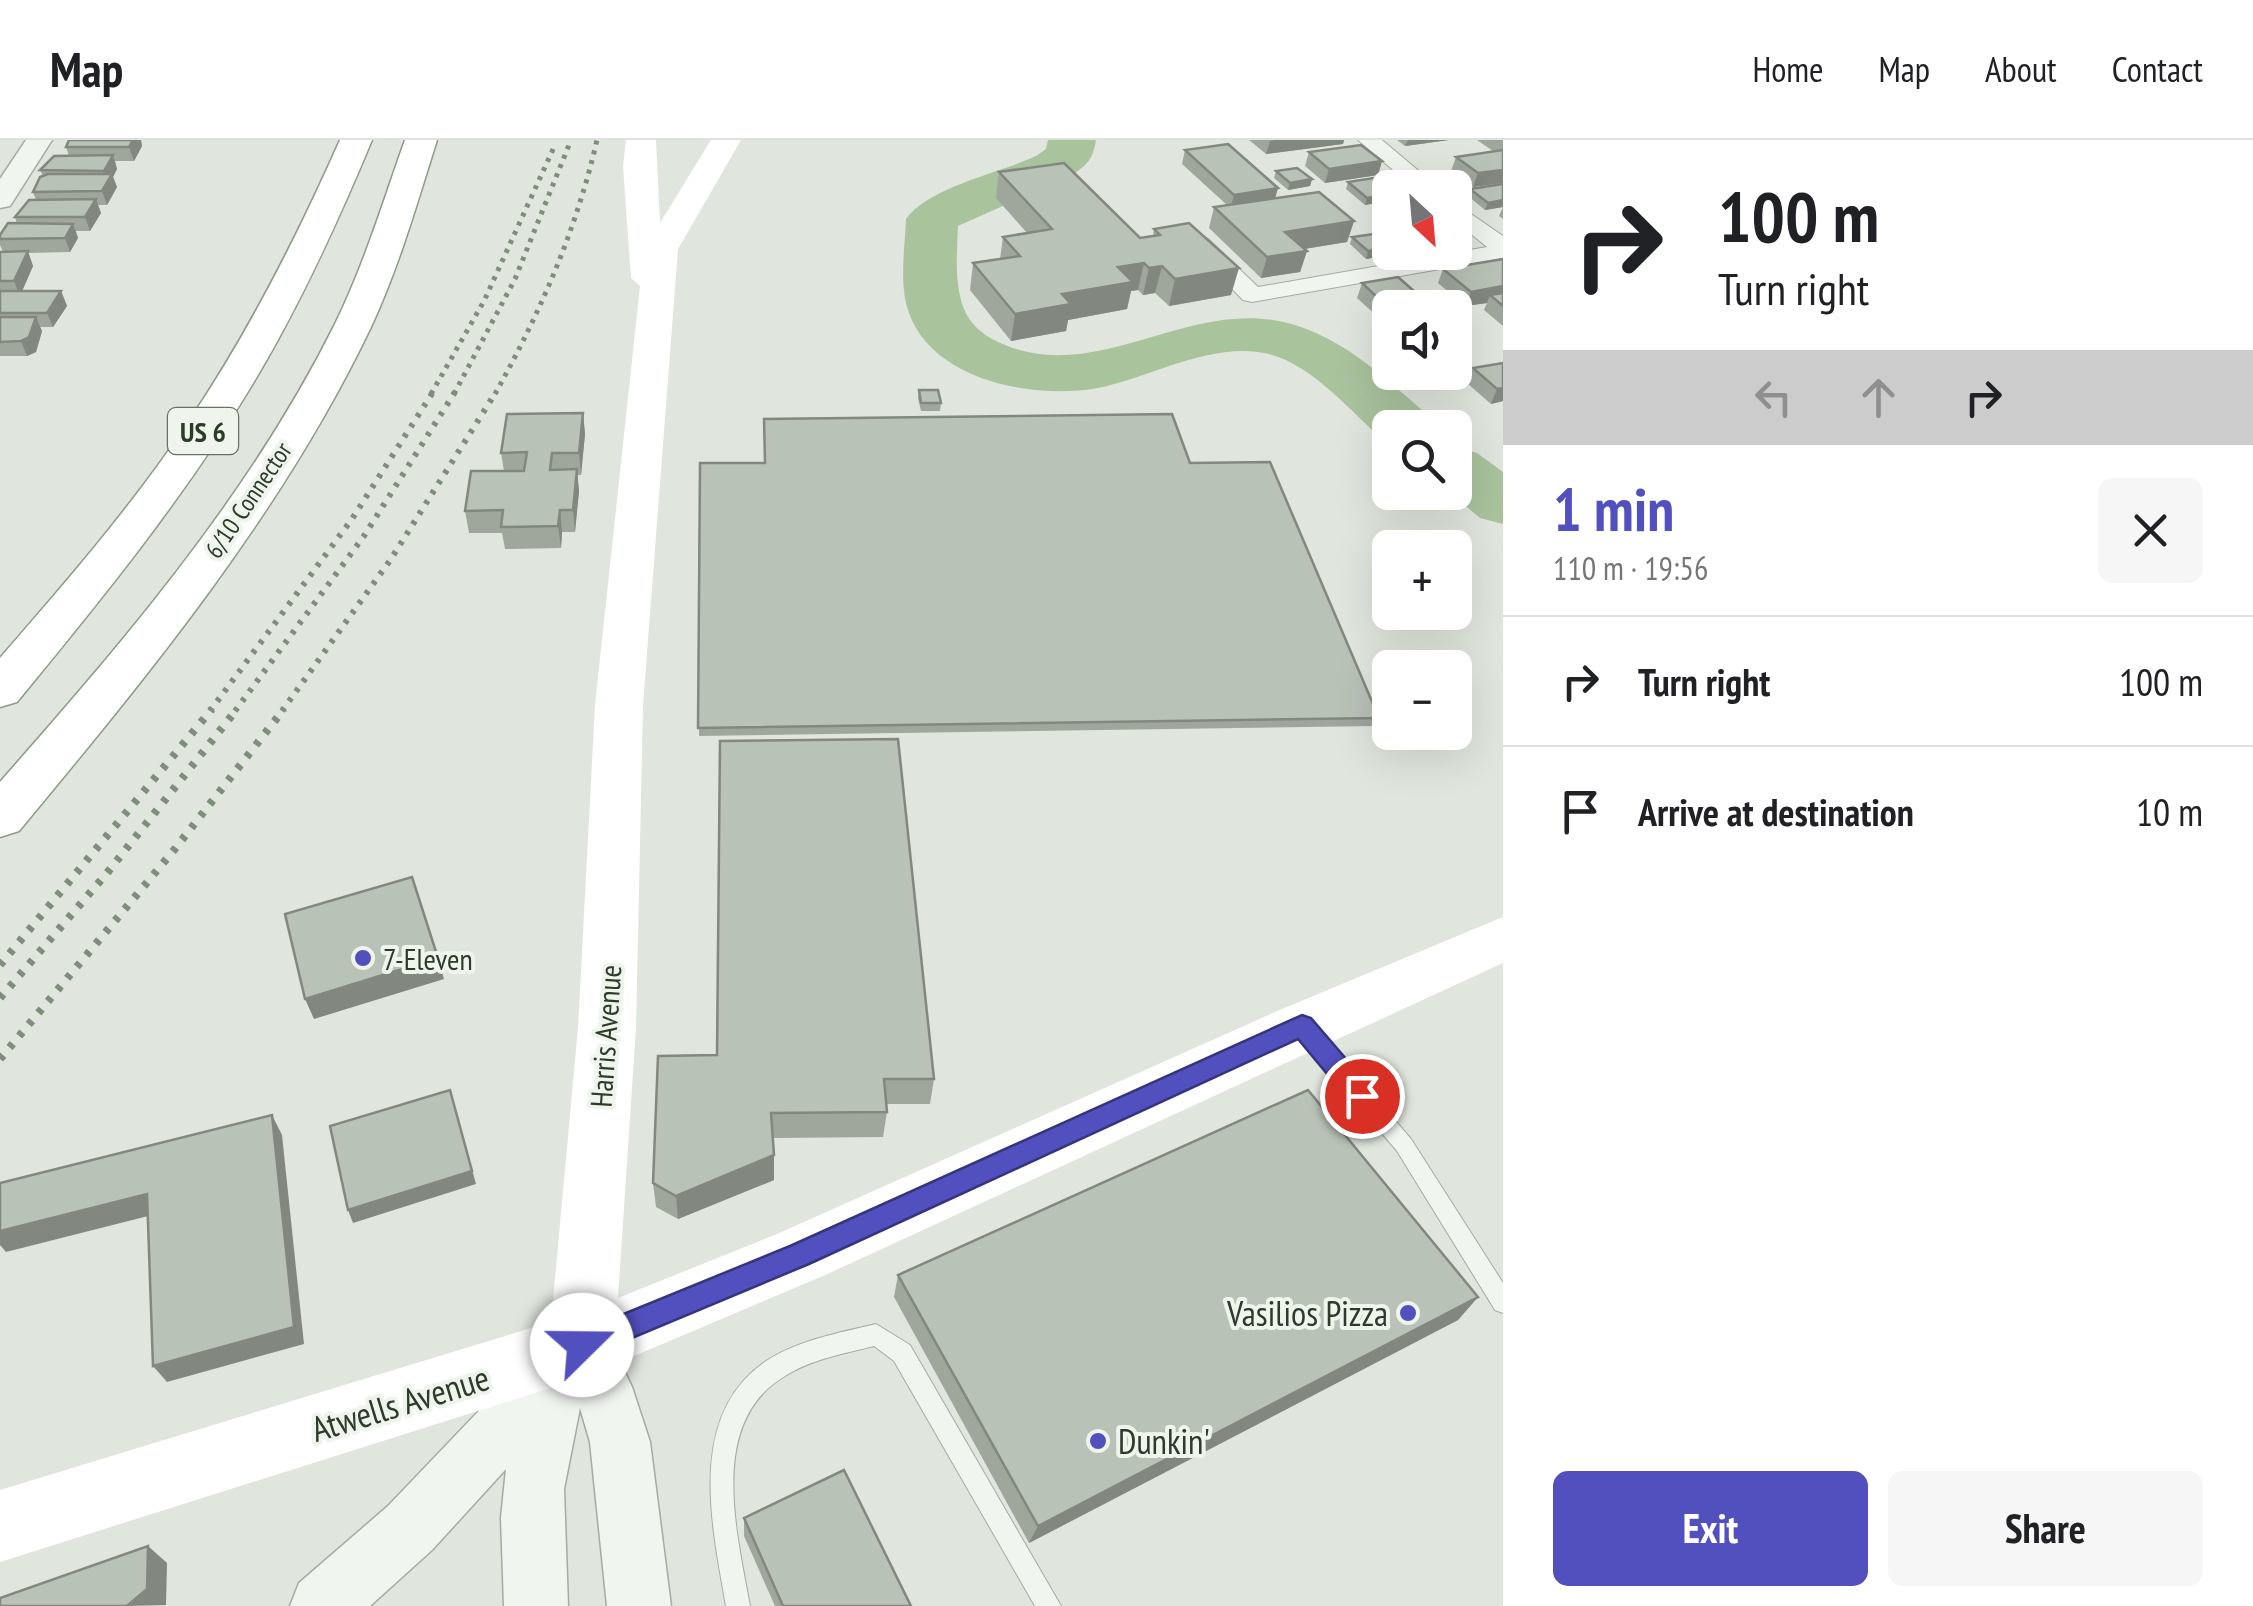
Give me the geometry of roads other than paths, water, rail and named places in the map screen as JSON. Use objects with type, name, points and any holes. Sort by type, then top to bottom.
[{"type":"highway","name":"US 6","points":[[0,690],[131,530],[231,388],[297,271],[356,140]]},
{"type":"highway","name":"6/10 Connector","points":[[0,817],[167,614],[281,453],[354,322],[421,140]]},
{"type":"main road","name":"Harris Avenue","points":[[641,140],[639,166],[654,359]]},
{"type":"main road","name":"Harris Avenue","points":[[582,1345],[607,1028],[619,705],[654,359],[661,250],[726,140]]},
{"type":"main road","points":[[661,250],[661,201],[672,164]]},
{"type":"main road","name":"Atwells Avenue","points":[[0,1526],[582,1345],[800,1255],[1302,1026],[1503,939]]},
{"type":"street","points":[[0,200],[39,140]]},
{"type":"street","points":[[1369,140],[1406,170]]},
{"type":"street","points":[[1472,224],[1503,250]]},
{"type":"street","points":[[1188,232],[1252,295],[1503,250]]},
{"type":"street","points":[[322,1606],[410,1528],[582,1345]]},
{"type":"street","points":[[536,1606],[530,1512],[534,1466],[557,1392],[582,1345]]},
{"type":"street","points":[[582,1345],[602,1387],[620,1442],[639,1606]]},
{"type":"lane","points":[[1302,1026],[1404,1145],[1503,1303]]},
{"type":"lane","points":[[738,1606],[721,1512],[726,1430],[749,1387],[798,1354],[876,1335],[902,1354],[1049,1606]]},
{"type":"waterway","points":[[1072,140],[1069,156],[1053,166],[932,219],[930,266],[934,305],[953,337],[970,351],[994,362],[1031,372],[1065,374],[1127,363],[1219,337],[1275,338],[1296,344],[1336,368],[1386,410]]},
{"type":"waterway","points":[[1472,479],[1503,504]]},
{"type":"railway","points":[[454,394],[515,279],[571,140]]},
{"type":"railway","points":[[495,394],[555,271],[579,207],[597,140]]},
{"type":"railway","points":[[431,394],[484,301],[555,145]]},
{"type":"railway","points":[[210,711],[352,519],[433,392]]},
{"type":"railway","points":[[235,711],[364,536],[455,392]]},
{"type":"railway","points":[[282,711],[391,559],[496,392]]},
{"type":"railway","points":[[0,965],[212,709]]},
{"type":"railway","points":[[0,998],[107,873],[237,709]]},
{"type":"railway","points":[[0,1059],[174,850],[284,709]]},
{"type":"place","name":"7-Eleven","points":[[363,958]]},
{"type":"place","name":"Vasilios Pizza","points":[[1408,1313]]},
{"type":"place","name":"Dunkin'","points":[[1098,1441]]}]
